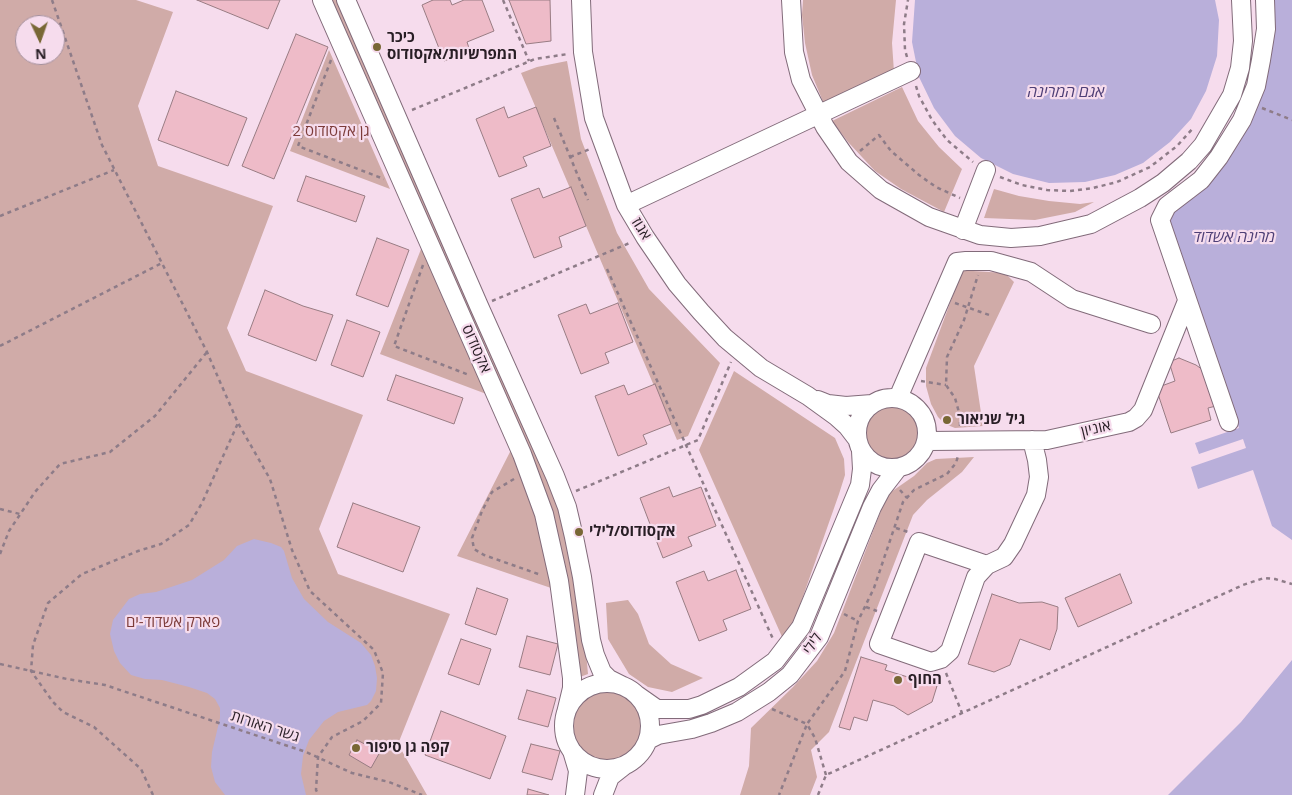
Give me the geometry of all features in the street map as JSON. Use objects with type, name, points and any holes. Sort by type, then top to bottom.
[{"type":"street","name":"אקסודוס","points":[[322,0],[529,471],[544,514],[559,581],[572,678],[572,688],[566,713]]},
{"type":"street","name":"אקסודוס","points":[[346,0],[563,496],[574,537],[595,655],[602,672],[609,679],[630,690]]},
{"type":"street","name":"אגוז","points":[[581,0],[583,52],[594,118],[626,205],[645,237],[677,284],[701,312],[737,348],[761,368],[808,396],[847,426],[859,445]]},
{"type":"street","points":[[791,0],[794,52],[802,80],[818,115],[849,162],[881,190],[929,217],[980,235],[1010,238],[1064,232],[1091,224],[1117,212],[1163,183],[1189,160],[1203,145],[1232,95],[1240,68],[1243,41],[1241,0]]},
{"type":"street","points":[[1228,422],[1160,220],[1167,206],[1201,180],[1219,157],[1242,120],[1256,86],[1261,60],[1266,29],[1265,0]]},
{"type":"street","points":[[626,205],[911,71]]},
{"type":"street","points":[[963,230],[986,170]]},
{"type":"street","points":[[898,398],[957,262],[991,261],[1031,272],[1072,299],[1151,324]]},
{"type":"street","name":"אוניון","points":[[927,441],[1047,440],[1129,422],[1136,418],[1143,410],[1187,301]]},
{"type":"street","name":"אגוז","points":[[808,396],[828,404],[872,404]]},
{"type":"street","points":[[898,398],[907,401],[917,408],[924,418],[927,429],[927,441],[916,459],[908,465],[898,468],[887,468],[877,465],[868,459],[859,445],[856,430],[864,411],[872,404],[880,400],[898,398]]},
{"type":"street","points":[[988,565],[920,542],[879,644],[931,662],[941,659],[950,651],[976,576],[988,565],[1004,557],[1013,544],[1036,494],[1039,477],[1032,440]]},
{"type":"street","name":"לילי","points":[[630,690],[657,709],[689,709],[702,705],[739,687],[763,670],[782,653],[801,627],[860,486],[862,468],[859,445]]},
{"type":"street","name":"לילי","points":[[648,740],[658,735],[692,729],[737,712],[769,692],[790,675],[820,637],[872,507],[880,490],[898,468]]},
{"type":"street","points":[[576,795],[578,771],[566,739],[564,726],[566,713],[572,701],[582,691],[595,685],[609,683],[630,690],[644,704],[649,716],[650,728],[648,740],[642,751],[634,760],[610,777],[603,795]]},
{"type":"street","points":[[572,751],[582,761],[595,767],[610,769],[624,766]]},
{"type":"path","points":[[52,0],[102,145],[207,352],[238,422],[270,479],[292,550],[310,591],[374,650],[384,673],[381,702],[363,721],[332,737],[318,757],[316,790],[319,795]]},
{"type":"path","points":[[503,0],[529,61]]},
{"type":"path","points":[[908,0],[904,24],[905,50],[919,96],[932,120],[947,140],[966,156],[986,170],[1022,186],[1070,191],[1117,182],[1150,167],[1178,146],[1198,122]]},
{"type":"path","points":[[339,40],[298,146],[404,186]]},
{"type":"path","points":[[396,116],[529,61],[583,52]]},
{"type":"path","points":[[1256,105],[1292,120]]},
{"type":"path","points":[[554,118],[588,200]]},
{"type":"path","points":[[849,162],[879,135],[891,151],[936,187],[973,204]]},
{"type":"path","points":[[570,157],[603,144]]},
{"type":"path","points":[[0,216],[114,170]]},
{"type":"path","points":[[507,294],[645,237]]},
{"type":"path","points":[[430,245],[394,346],[491,384]]},
{"type":"path","points":[[779,795],[807,724],[845,671],[858,621],[877,579],[903,502],[914,490],[947,474],[956,463],[960,441],[960,416],[955,398],[946,385],[947,357],[968,308],[981,260]]},
{"type":"path","points":[[0,346],[162,263]]},
{"type":"path","points":[[607,268],[767,628],[782,653]]},
{"type":"path","points":[[942,298],[992,316]]},
{"type":"path","points":[[563,496],[698,440],[737,348]]},
{"type":"path","points":[[0,554],[9,532],[35,492],[60,464],[110,452],[155,416],[207,352]]},
{"type":"path","points":[[907,379],[946,385]]},
{"type":"path","points":[[153,795],[141,769],[94,727],[63,712],[53,702],[31,672],[33,645],[48,603],[82,574],[160,544],[189,525],[202,503],[238,422]]},
{"type":"path","points":[[529,471],[492,492],[482,511],[472,538],[474,550],[559,581]]},
{"type":"path","points":[[0,509],[21,514]]},
{"type":"path","points":[[826,776],[1250,582],[1264,578],[1292,584]]},
{"type":"path","points":[[865,607],[874,610]]},
{"type":"path","points":[[941,659],[962,713]]},
{"type":"path","name":"גשר האורות","points":[[0,664],[31,672],[105,685],[306,752],[352,773],[388,782],[422,795]]},
{"type":"path","points":[[764,712],[772,709],[807,724],[815,738],[826,776],[818,795]]},
{"type":"green space","name":"פארק אשדוד-ים","points":[[0,0],[136,0],[173,12],[138,106],[158,166],[273,206],[227,328],[246,371],[363,415],[319,529],[338,574],[450,614],[398,744],[427,795],[0,795]]},
{"type":"green space","points":[[326,0],[342,0],[556,499],[567,538],[585,642],[588,674],[580,677],[556,541]]},
{"type":"green space","points":[[803,0],[896,0],[892,43],[894,72],[824,104],[812,75],[805,43],[802,15]]},
{"type":"green space","name":"גן אקסודוס 2","points":[[329,50],[390,189],[290,151]]},
{"type":"green space","points":[[567,61],[581,139],[617,233],[649,289],[720,363],[688,436],[677,440],[521,73],[537,67]]},
{"type":"green space","points":[[902,87],[918,121],[939,147],[962,169],[944,212],[901,189],[875,171],[848,142],[832,121]]},
{"type":"green space","points":[[994,189],[1019,196],[1049,201],[1080,204],[1094,202],[1075,212],[1035,220],[984,218]]},
{"type":"green space","points":[[423,244],[489,395],[380,354]]},
{"type":"green space","points":[[963,268],[973,271],[1005,273],[1014,282],[974,366],[983,426],[955,428],[945,424],[938,417],[931,404],[926,386],[926,368]]},
{"type":"green space","points":[[734,371],[835,438],[844,459],[845,475],[839,494],[794,622],[783,639],[699,450]]},
{"type":"green space","points":[[892,403],[909,408],[917,416],[922,433],[917,450],[909,458],[892,463],[875,458],[867,450],[862,433],[867,416],[875,408]]},
{"type":"green space","points":[[511,450],[538,510],[554,589],[457,556]]},
{"type":"green space","points":[[974,457],[962,472],[927,500],[913,515],[829,732],[811,750],[817,777],[810,795],[740,795],[749,766],[751,728],[817,661],[834,633],[885,500],[891,492],[914,476],[927,463],[936,459]]},
{"type":"green space","points":[[628,600],[638,614],[649,644],[671,664],[703,678],[672,692],[648,687],[629,674],[608,639],[606,603]]},
{"type":"green space","points":[[614,691],[627,697],[636,706],[640,712],[642,726],[640,740],[632,751],[621,759],[600,761],[593,759],[582,751],[574,740],[572,719],[574,712],[582,701],[593,693]]},
{"type":"water","name":"אגם המרינה","points":[[915,0],[1215,0],[1219,20],[1217,56],[1206,91],[1191,119],[1170,142],[1143,163],[1115,175],[1085,182],[1049,183],[1013,174],[981,158],[955,136],[934,108],[919,77],[912,42]]},
{"type":"water","name":"מרינה אשדוד","points":[[1272,0],[1292,0],[1292,540],[1272,526],[1253,470],[1198,489],[1191,467],[1246,448],[1243,439],[1199,454],[1195,443],[1239,428],[1169,225],[1175,210],[1239,141]]},
{"type":"water","points":[[254,539],[281,547],[292,578],[304,599],[328,622],[361,643],[371,655],[375,666],[377,678],[376,691],[371,701],[367,705],[338,712],[324,721],[309,740],[303,756],[301,774],[306,795],[225,795],[215,782],[211,767],[212,752],[220,718],[220,708],[215,699],[207,693],[189,687],[131,675],[120,663],[114,651],[110,634],[113,620],[129,599],[140,594],[156,592],[192,580],[224,560],[237,546]]},
{"type":"water","points":[[1292,660],[1292,795],[1168,795],[1241,722]]},
{"type":"building","points":[[197,0],[280,0],[268,29]]},
{"type":"building","points":[[433,0],[450,0],[452,5],[464,0],[482,0],[494,31],[467,42],[470,51],[444,61],[422,5]]},
{"type":"building","points":[[509,0],[550,0],[551,41],[526,44]]},
{"type":"building","points":[[296,34],[328,47],[274,179],[242,166]]},
{"type":"building","points":[[176,91],[247,118],[228,166],[158,140]]},
{"type":"building","points":[[504,107],[508,118],[536,107],[551,146],[523,157],[527,166],[499,177],[476,119]]},
{"type":"building","points":[[306,176],[365,196],[356,222],[297,201]]},
{"type":"building","points":[[571,187],[586,226],[559,237],[562,247],[534,258],[511,199],[539,188],[543,198]]},
{"type":"building","points":[[377,238],[409,250],[388,307],[356,295]]},
{"type":"building","points":[[265,290],[303,306],[333,315],[316,361],[248,335]]},
{"type":"building","points":[[618,303],[633,342],[605,353],[609,363],[581,374],[558,315],[586,304],[590,314]]},
{"type":"building","points":[[347,320],[380,332],[363,377],[331,365]]},
{"type":"building","points":[[1179,358],[1203,370],[1216,406],[1208,408],[1211,420],[1171,433],[1156,388],[1175,381],[1169,362]]},
{"type":"building","points":[[396,375],[463,398],[454,424],[387,400]]},
{"type":"building","points":[[655,384],[671,424],[643,435],[647,444],[618,456],[595,396],[624,385],[628,395]]},
{"type":"building","points":[[669,487],[673,497],[701,487],[716,526],[688,537],[692,546],[663,558],[640,498]]},
{"type":"building","points":[[353,503],[420,527],[403,572],[337,547]]},
{"type":"building","points":[[736,570],[751,609],[723,620],[727,630],[699,641],[676,582],[704,571],[708,581]]},
{"type":"building","points":[[1120,574],[1132,603],[1078,627],[1065,598]]},
{"type":"building","points":[[477,588],[508,599],[496,635],[465,624]]},
{"type":"building","points":[[992,594],[1019,603],[1042,602],[1058,607],[1057,629],[1050,650],[1020,639],[1010,665],[994,672],[968,664]]},
{"type":"building","points":[[527,636],[558,644],[550,675],[519,667]]},
{"type":"building","points":[[461,639],[491,649],[479,685],[448,674]]},
{"type":"building","points":[[861,657],[887,665],[885,670],[937,686],[932,702],[908,715],[894,706],[873,700],[867,721],[854,717],[850,730],[839,727]]},
{"type":"building","points":[[527,690],[556,698],[548,727],[518,719]]},
{"type":"building","points":[[441,711],[506,736],[490,779],[425,755]]},
{"type":"building","points":[[357,740],[380,752],[371,768],[349,755]]},
{"type":"building","points":[[531,744],[560,751],[552,780],[522,772]]},
{"type":"building","points":[[528,789],[549,795],[527,795]]},
{"type":"place","name":"כיכר המפרשיות/אקסודוס","points":[[377,47]]},
{"type":"place","name":"גיל שניאור","points":[[947,420]]},
{"type":"place","name":"אקסודוס/לילי","points":[[579,532]]},
{"type":"place","name":"החוף","points":[[898,680]]},
{"type":"place","name":"קפה גן סיפור","points":[[356,748]]}]
